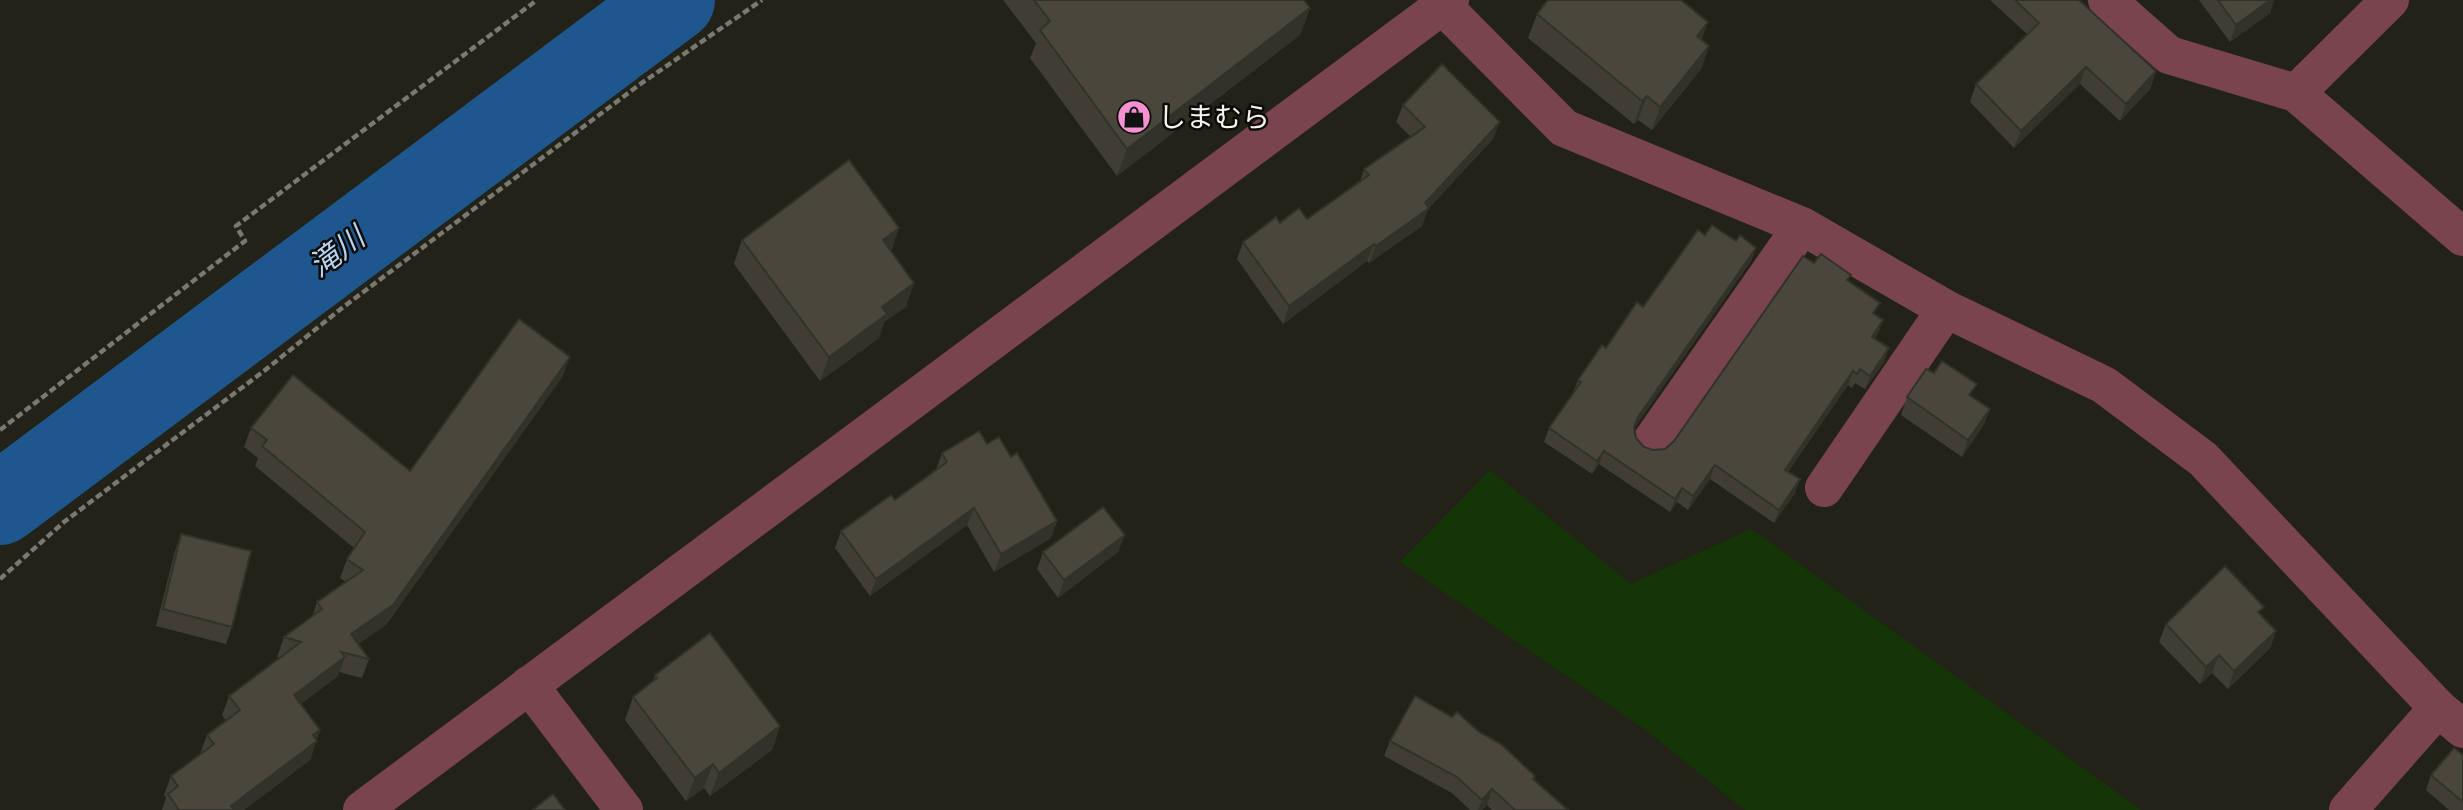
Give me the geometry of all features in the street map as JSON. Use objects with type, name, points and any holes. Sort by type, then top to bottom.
[{"type":"street","points":[[2107,0],[2169,55],[2297,93],[2463,237]]},
{"type":"street","points":[[2297,93],[2390,0]]},
{"type":"street","points":[[362,810],[1446,3],[1563,128],[1802,226],[1946,309],[2104,386],[2203,459],[2451,719],[2348,810]]},
{"type":"street","points":[[1651,442],[1802,226]]},
{"type":"street","points":[[1824,488],[1946,309]]},
{"type":"street","points":[[528,685],[624,810]]},
{"type":"path","points":[[0,430],[245,241],[236,226],[537,0]]},
{"type":"path","points":[[0,579],[64,522],[264,371],[342,308],[639,85],[762,0]]},
{"type":"green space","points":[[1490,470],[1631,584],[1751,529],[2141,810],[1745,810],[1646,730],[1400,562]]},
{"type":"building","name":"しまむら","points":[[1034,0],[1304,0],[1310,8],[1127,149],[1040,30],[1050,21]]},
{"type":"building","points":[[1548,0],[1681,0],[1708,22],[1697,36],[1709,46],[1660,107],[1647,96],[1642,101],[1537,14]]},
{"type":"building","points":[[2015,0],[2079,0],[2156,71],[2126,104],[2086,67],[2021,131],[1976,84],[2039,23]]},
{"type":"building","points":[[2218,0],[2270,0],[2236,25]]},
{"type":"building","points":[[1442,64],[1500,122],[1425,203],[1429,208],[1289,306],[1243,242],[1276,217],[1280,223],[1299,208],[1307,219],[1369,175],[1364,169],[1425,127],[1403,105]]},
{"type":"building","points":[[849,160],[899,228],[883,240],[914,283],[882,307],[887,314],[829,357],[742,240]]},
{"type":"building","points":[[1712,225],[1736,241],[1740,235],[1756,248],[1638,417],[1634,427],[1636,438],[1644,447],[1653,450],[1665,449],[1674,441],[1803,256],[1814,263],[1821,254],[1851,275],[1847,280],[1880,303],[1873,313],[1883,320],[1872,337],[1889,348],[1870,376],[1860,369],[1857,374],[1853,371],[1785,470],[1800,479],[1779,510],[1715,465],[1693,496],[1682,488],[1675,499],[1604,451],[1597,461],[1549,428],[1581,382],[1578,380],[1602,345],[1606,348],[1637,302],[1643,307],[1698,230],[1705,235]]},
{"type":"building","points":[[519,319],[570,357],[393,605],[351,634],[369,659],[341,652],[345,657],[294,695],[320,730],[313,735],[317,741],[231,806],[234,810],[179,810],[168,794],[178,786],[171,776],[214,744],[207,735],[240,710],[229,696],[301,642],[284,637],[322,609],[317,602],[363,570],[347,559],[365,532],[262,446],[267,440],[251,428],[293,375],[410,471]]},
{"type":"building","points":[[1942,361],[1977,384],[1969,395],[1990,409],[1968,440],[1907,397],[1926,369],[1934,373]]},
{"type":"building","points":[[979,431],[987,444],[999,437],[1011,457],[1017,453],[1057,521],[1001,554],[974,508],[876,579],[841,531],[891,495],[895,500],[947,462],[942,453]]},
{"type":"building","points":[[1103,507],[1125,535],[1064,580],[1043,552]]},
{"type":"building","points":[[181,534],[251,551],[232,627],[163,609]]},
{"type":"building","points":[[2225,566],[2264,607],[2258,612],[2276,631],[2234,671],[2219,655],[2206,667],[2166,624]]},
{"type":"building","points":[[710,633],[780,726],[719,773],[713,764],[695,778],[633,697],[657,678],[655,675]]},
{"type":"building","points":[[1415,696],[1452,717],[1457,712],[1479,732],[1501,744],[1535,776],[1533,779],[1568,810],[1515,810],[1492,789],[1482,800],[1457,777],[1390,741]]},
{"type":"building","points":[[2454,748],[2463,755],[2463,802],[2431,775]]},
{"type":"building","points":[[553,794],[565,810],[533,810]]},
{"type":"waterway","name":"滝川","points":[[0,504],[674,0]]},
{"type":"place","name":"しまむら","points":[[1134,117]]}]
